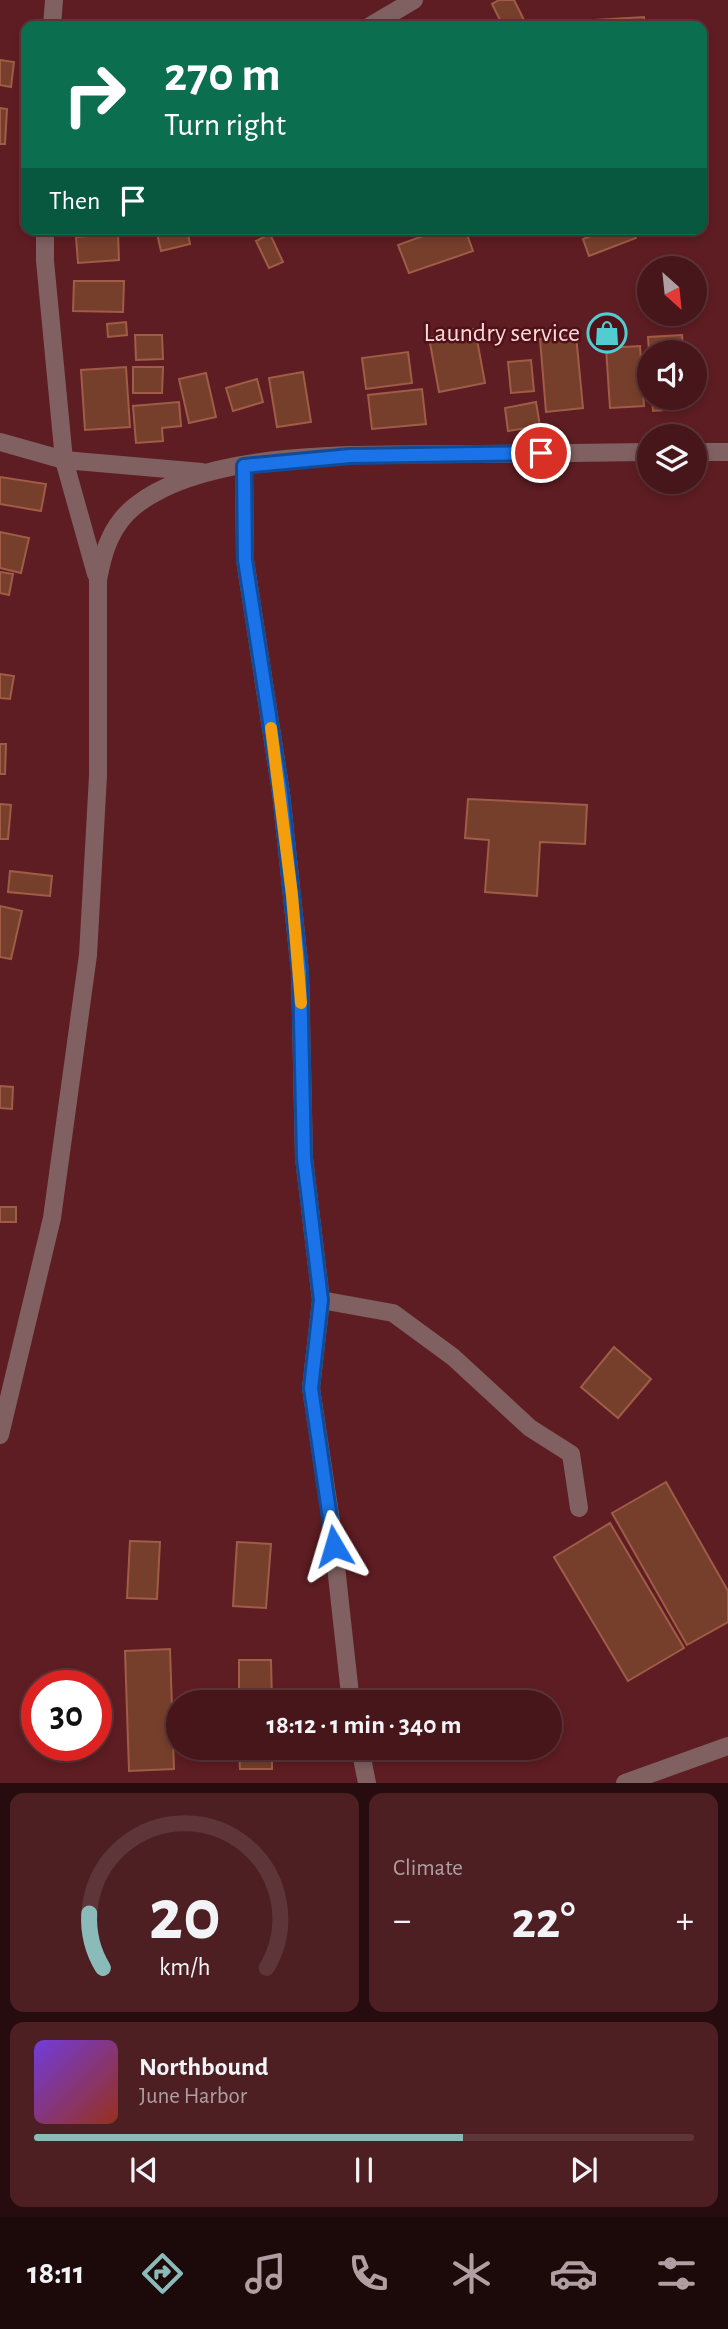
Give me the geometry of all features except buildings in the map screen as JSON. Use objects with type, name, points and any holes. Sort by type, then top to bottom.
[{"type":"street","points":[[52,21],[54,0]]},
{"type":"street","points":[[378,21],[414,0]]},
{"type":"street","points":[[44,235],[64,460],[98,580]]},
{"type":"street","points":[[0,442],[64,460],[209,472]]},
{"type":"street","points":[[0,1435],[52,1218],[86,969],[98,776],[98,580],[102,556],[114,529],[134,506],[163,489],[209,472],[244,466],[350,456],[637,452]]},
{"type":"street","points":[[707,452],[728,452]]},
{"type":"street","points":[[244,466],[245,560],[281,793],[300,972],[304,1158],[321,1300],[311,1388],[331,1521],[350,1690]]},
{"type":"street","points":[[321,1300],[393,1313],[453,1357],[530,1428],[571,1454],[579,1508]]},
{"type":"street","points":[[625,1783],[728,1746]]},
{"type":"street","points":[[362,1760],[367,1783]]},
{"type":"slow traffic","points":[[271,728],[281,793],[301,1003]]},
{"type":"place","name":"Laundry service","points":[[607,333]]},
{"type":"route","points":[[334,1546],[311,1388],[321,1300],[304,1158],[300,972],[281,793],[245,560],[244,466],[350,456],[541,453]]}]
